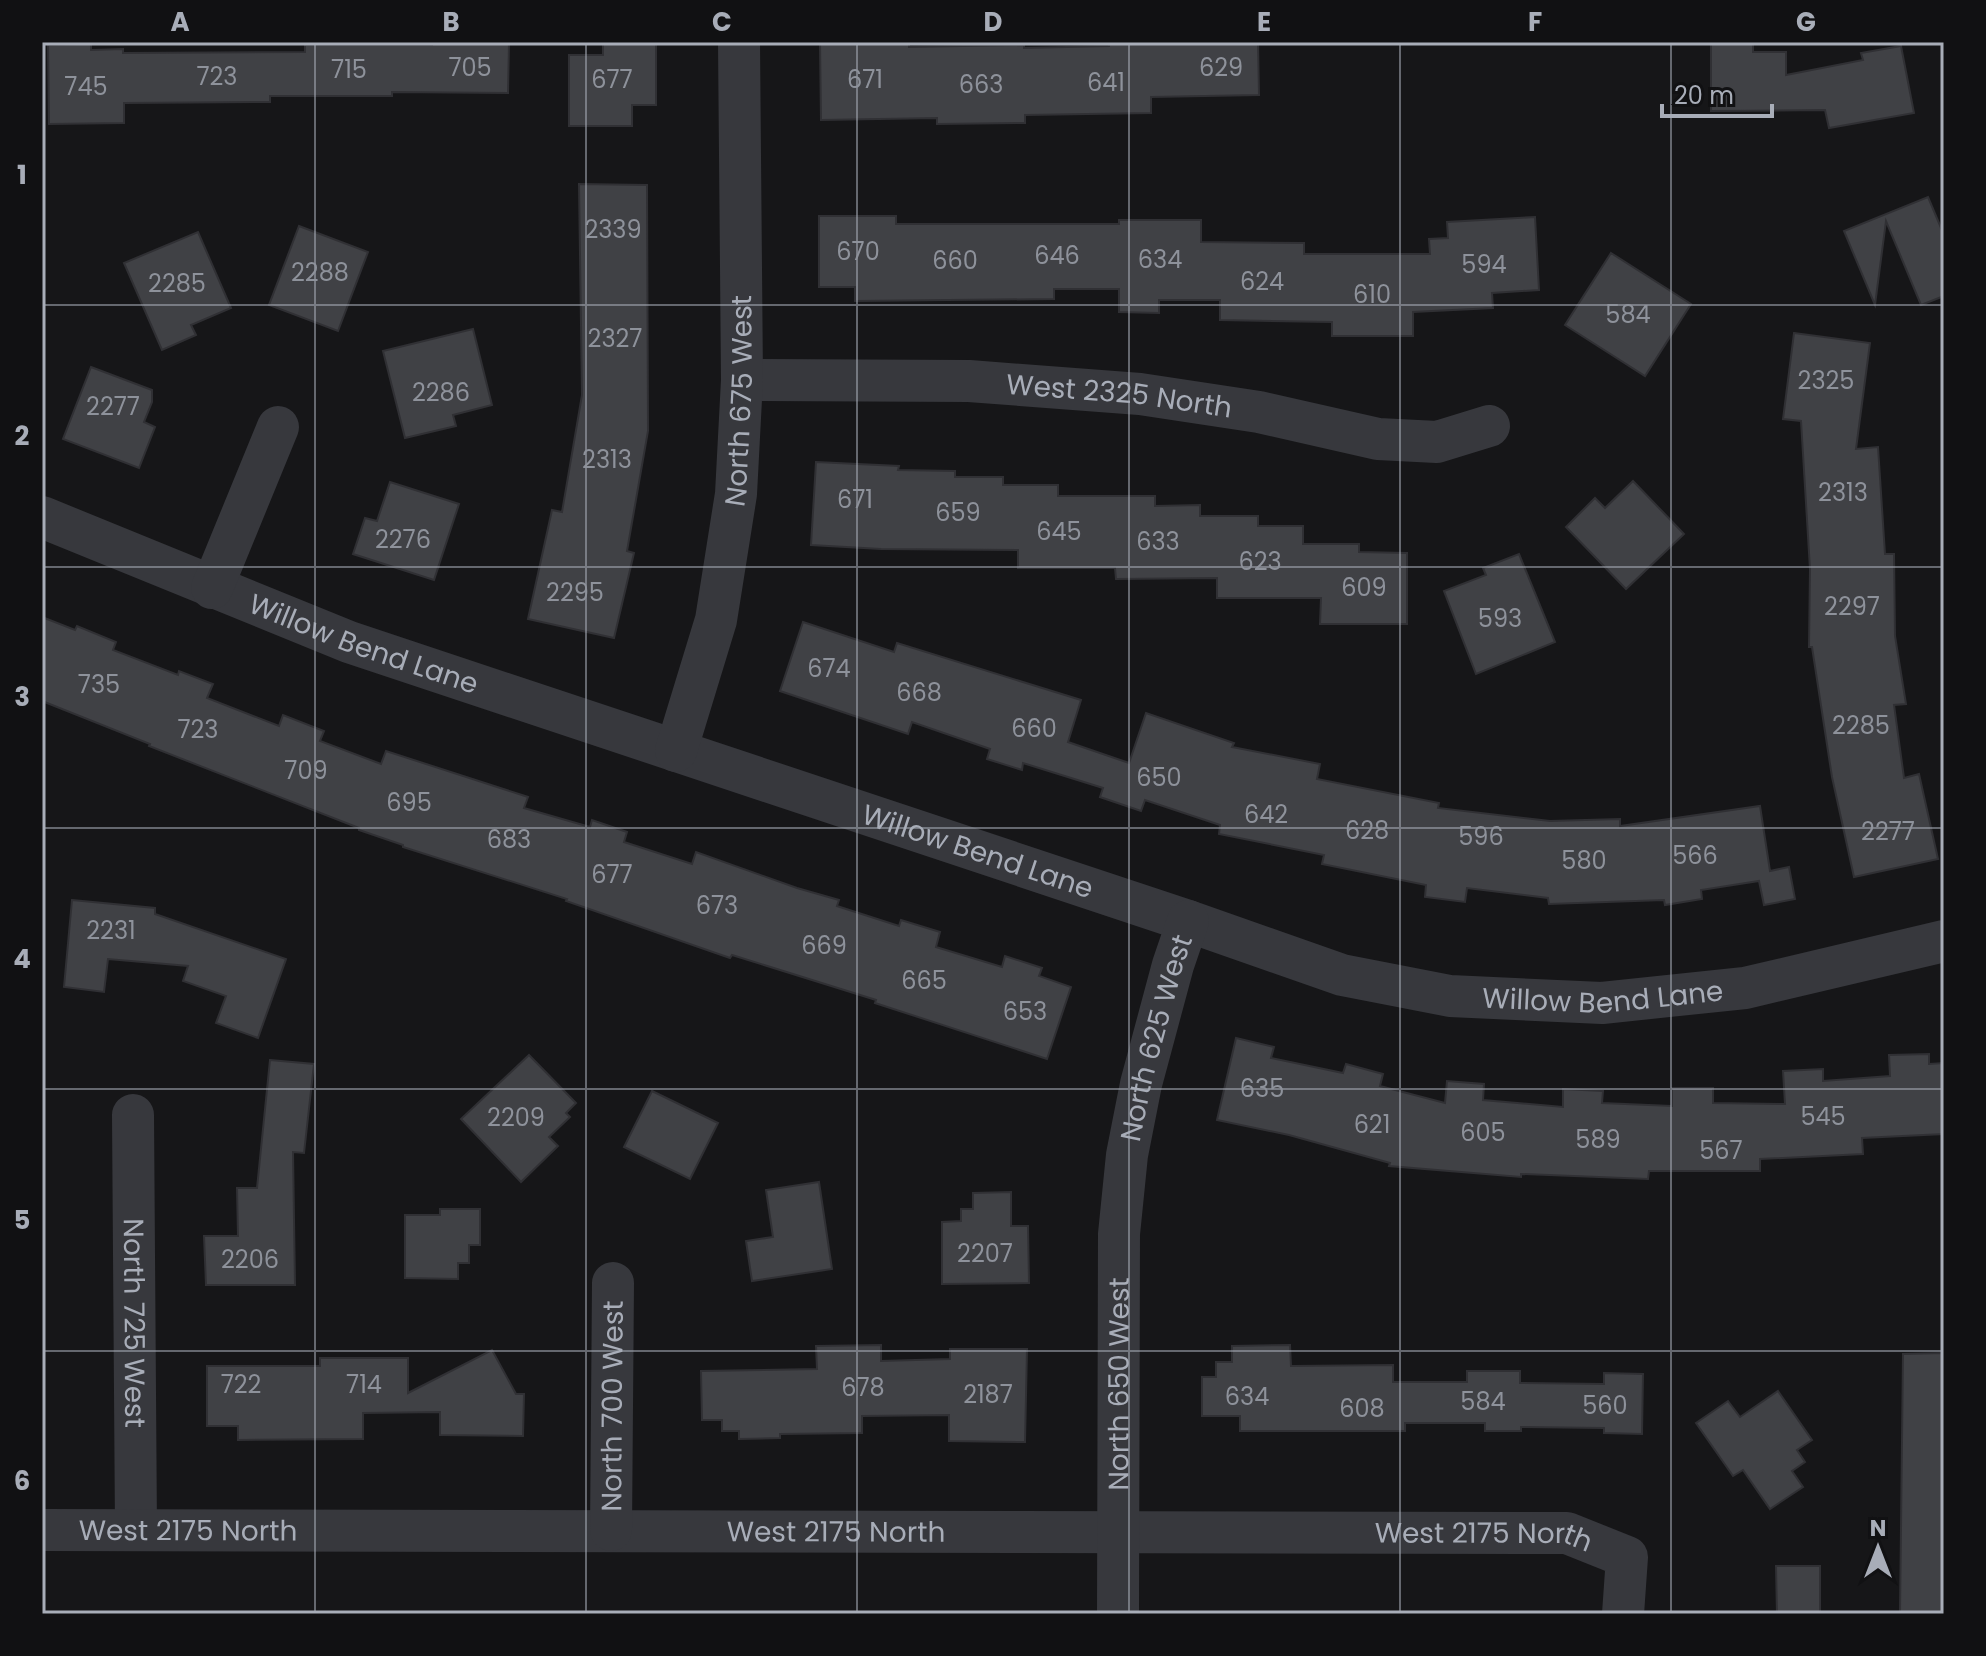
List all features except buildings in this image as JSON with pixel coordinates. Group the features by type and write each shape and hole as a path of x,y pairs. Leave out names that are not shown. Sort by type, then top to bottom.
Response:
{"street":[{"name":"North 675 West","path":"676,751 716,620 736,494 742,380 739,42"},
{"name":"West 2325 North","path":"742,380 969,381 1140,394 1259,412 1378,439 1437,442 1489,426"},
{"path":"212,588 278,427"},
{"name":"Willow Bend Lane","path":"42,517 349,642 1342,975 1450,996 1602,1003 1745,988 1944,941"},
{"name":"North 625 West","path":"1127,1155 1141,1084 1188,921"},
{"name":"North 725 West","path":"133,1115 136,1530"},
{"name":"North 650 West","path":"1118,1614 1119,1234 1127,1155"},
{"name":"North 700 West","path":"611,1530 613,1283"},
{"name":"West 2175 North","path":"42,1530 1567,1533 1627,1557 1623,1614"}]}
